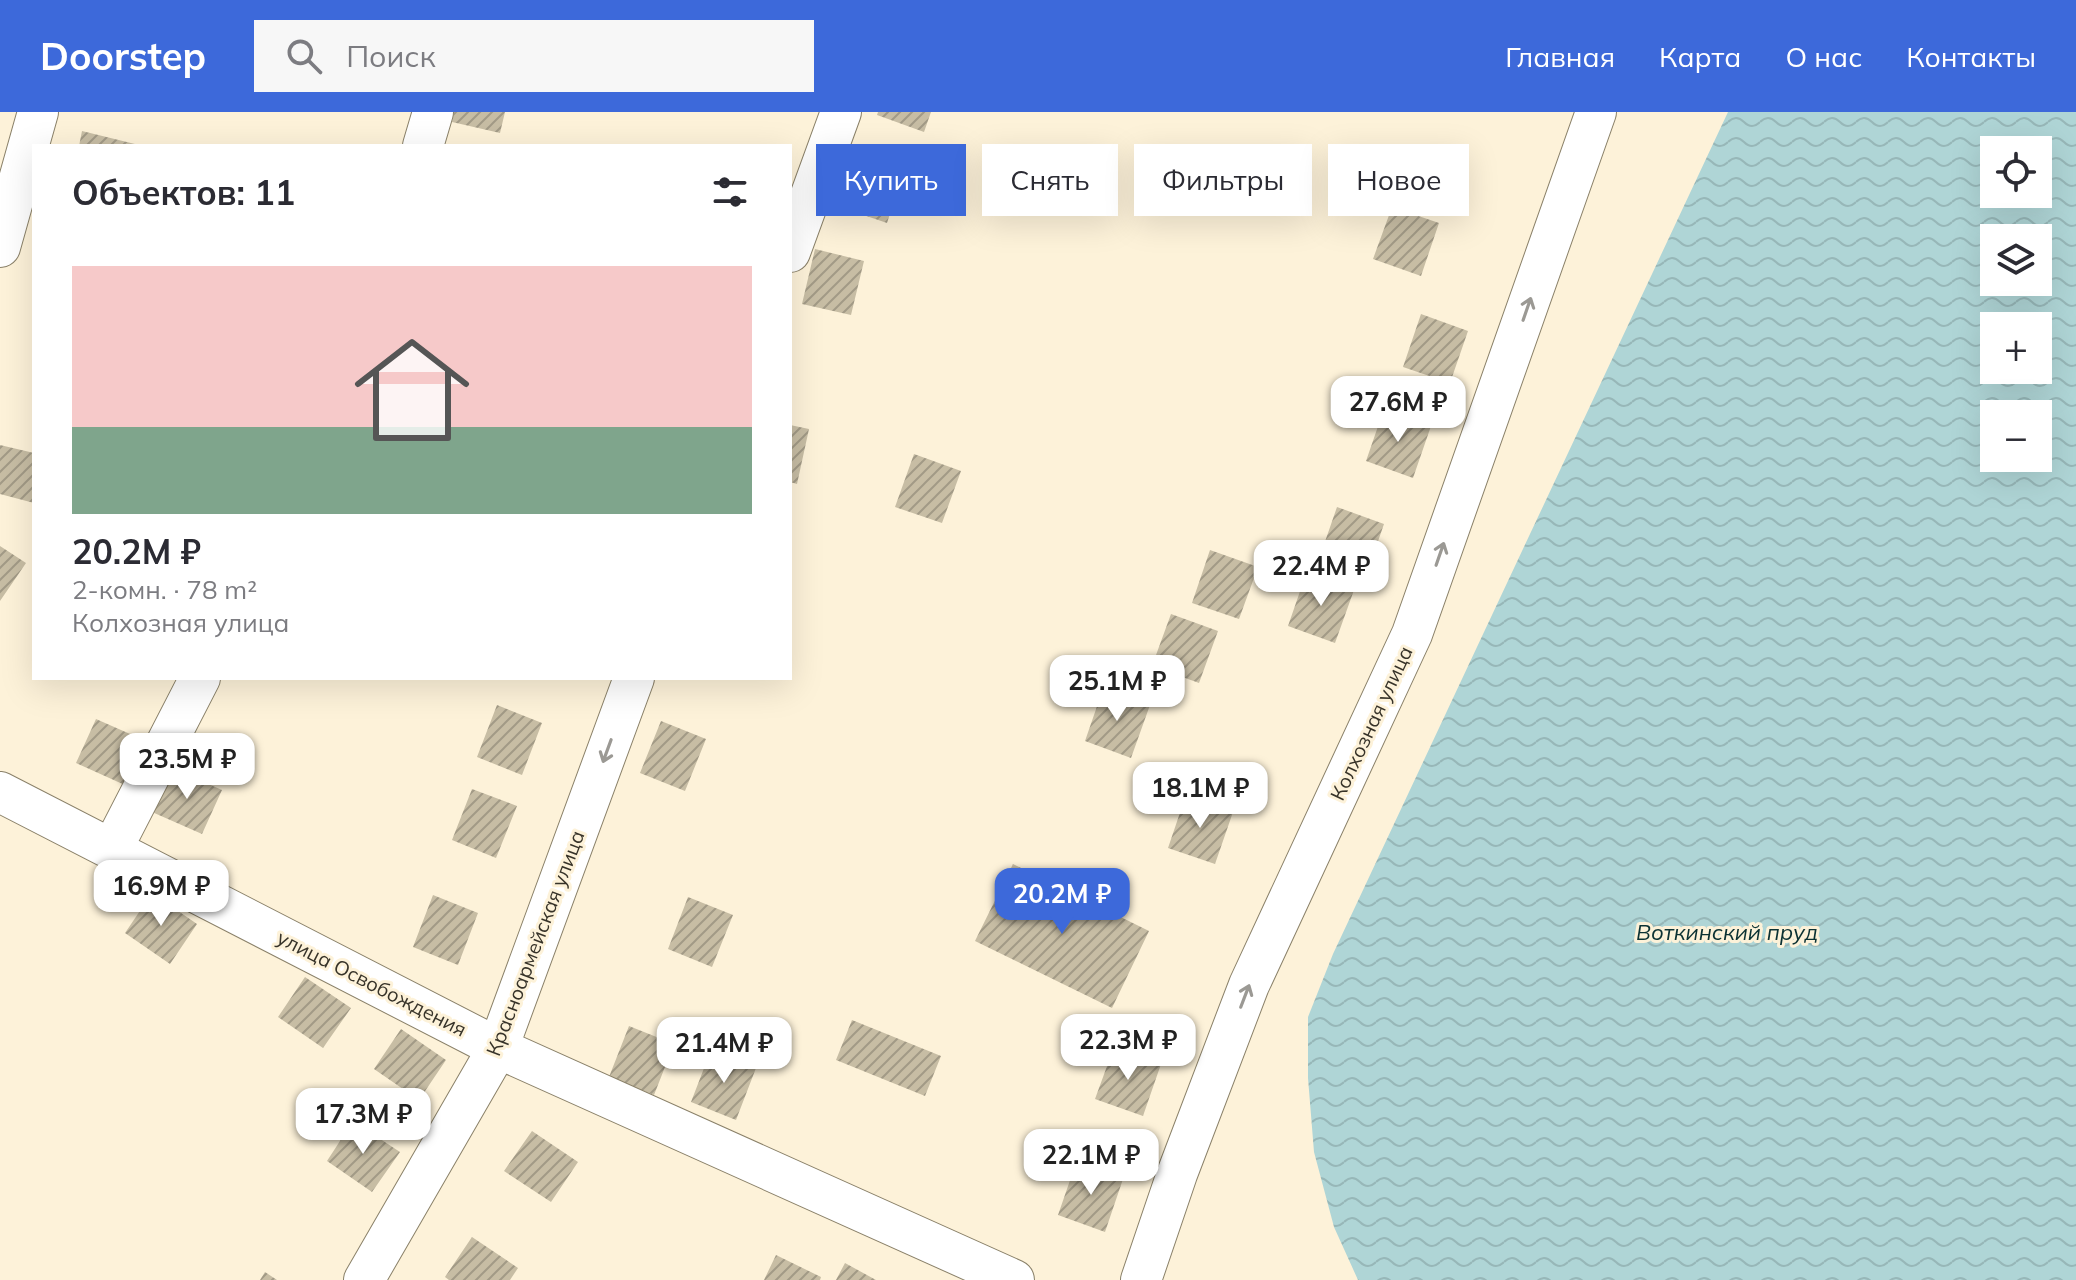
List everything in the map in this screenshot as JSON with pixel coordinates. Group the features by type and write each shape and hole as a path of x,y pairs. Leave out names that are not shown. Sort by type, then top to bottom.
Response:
{"street":[{"path":"0,247 38,112"},
{"path":"424,144 433,112"},
{"path":"792,247 841,112"},
{"name":"Колхозная улица","path":"1141,1280 1177,1174 1249,985 1412,634 1596,112"},
{"path":"112,849 199,680"},
{"name":"Красноармейская улица","path":"364,1280 498,1048 633,680"},
{"name":"улица Освобождения","path":"0,792 498,1048 1014,1280"}],"water":[{"name":"Воткинский пруд","path":"1728,112 2076,112 2076,1280 1358,1280 1334,1227 1314,1152 1308,1078 1308,1017 1333,954"}],"building":[{"path":"454,112 505,112 500,133 452,122"},
{"path":"878,112 931,112 924,132 877,115"},
{"path":"82,131 135,144 79,144"},
{"path":"866,216 889,216 887,223"},
{"path":"1389,216 1418,216 1439,223 1421,276 1373,259"},
{"path":"815,249 864,261 851,315 802,304"},
{"path":"1421,314 1468,331 1450,383 1403,367"},
{"path":"1384,409 1431,426 1413,478 1366,461"},
{"path":"792,425 809,429 797,484 792,483"},
{"path":"0,445 32,453 32,502 0,494"},
{"path":"914,454 961,471 942,523 895,507"},
{"path":"1337,507 1384,524 1366,576 1319,559"},
{"path":"0,546 26,563 0,601"},
{"path":"1210,550 1258,567 1239,619 1192,603"},
{"path":"1306,574 1354,590 1335,643 1288,626"},
{"path":"1171,614 1218,631 1199,683 1152,666"},
{"path":"1103,689 1150,705 1131,758 1085,741"},
{"path":"497,705 542,723 522,775 477,757"},
{"path":"96,719 146,741 127,786 76,763"},
{"path":"661,721 706,739 685,791 640,773"},
{"path":"172,768 222,790 202,834 152,812"},
{"path":"472,789 517,806 496,858 452,840"},
{"path":"1186,795 1233,812 1215,864 1168,848"},
{"path":"1013,864 1149,931 1112,1008 975,941"},
{"path":"152,893 197,924 170,964 125,933"},
{"path":"433,895 478,913 458,965 413,947"},
{"path":"688,897 733,915 712,967 668,949"},
{"path":"305,977 351,1008 323,1048 278,1017"},
{"path":"852,1020 941,1056 925,1096 836,1060"},
{"path":"629,1026 674,1044 654,1095 609,1077"},
{"path":"401,1029 446,1060 419,1100 374,1069"},
{"path":"1114,1047 1161,1064 1143,1116 1095,1099"},
{"path":"711,1050 756,1068 736,1120 691,1102"},
{"path":"353,1121 400,1152 372,1192 327,1161"},
{"path":"532,1131 578,1162 551,1202 504,1171"},
{"path":"1076,1163 1123,1179 1105,1232 1058,1215"},
{"path":"472,1237 518,1268 510,1280 449,1280 445,1277"},
{"path":"776,1255 821,1277 820,1280 764,1280"},
{"path":"845,1263 876,1280 836,1280"},
{"path":"265,1272 277,1280 260,1280"}]}
